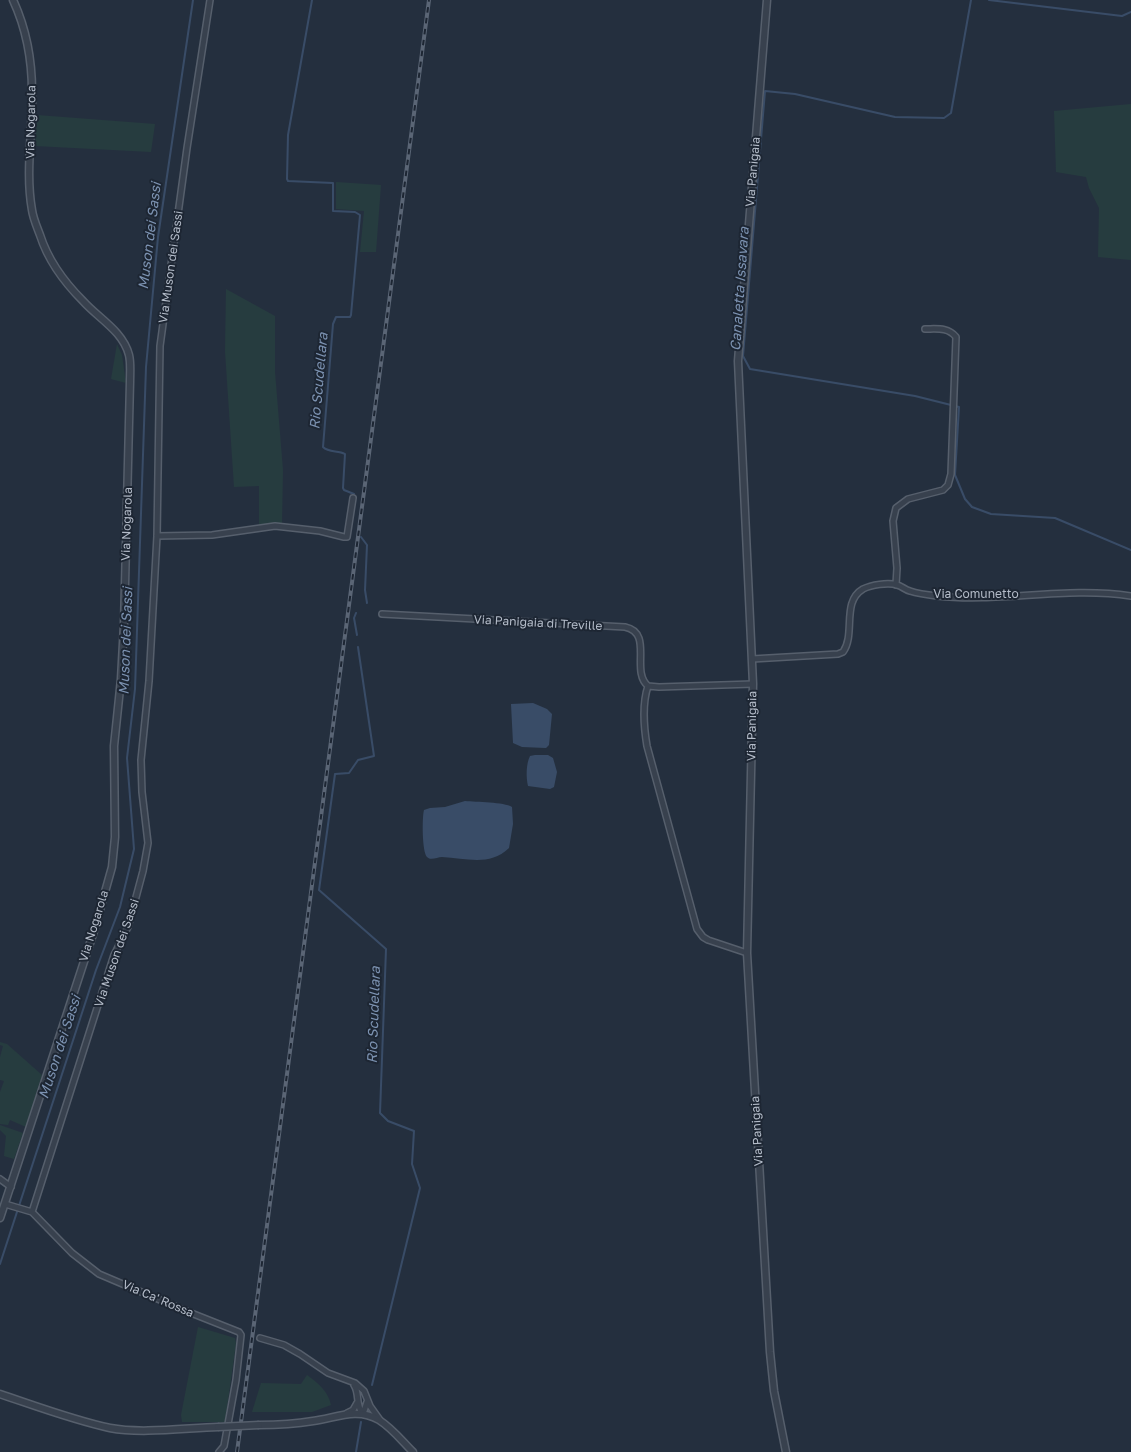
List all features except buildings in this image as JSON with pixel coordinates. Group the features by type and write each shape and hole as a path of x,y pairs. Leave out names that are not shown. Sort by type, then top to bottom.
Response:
{"street":[{"path":"7,0 14,2"},
{"name":"Via Muson dei Sassi","path":"30,1211 114,954 128,927 148,843 142,792 141,760 149,681 157,536 160,346 187,148 210,0"},
{"name":"Via Panigaia","path":"767,0 738,361 753,684 747,953 770,1352 774,1390 786,1452"},
{"name":"Via Nogarola","path":"11,1187 94,931 112,867 115,837 114,746 124,625 130,382 129,355 124,344 108,322 84,303 64,280 40,238 32,211 29,182 31,66 22,23 14,2"},
{"path":"896,585 897,568 893,521 896,508 908,499 943,490 948,485 951,474 956,336 946,329 926,329"},
{"path":"157,536 212,535 275,526 320,531 347,537 354,498"},
{"name":"Via Comunetto","path":"752,659 838,654 843,652 848,642 852,606 858,594 863,590 876,586 893,584 912,592 952,597 1089,592 1131,596"},
{"name":"Via Panigaia di Treville","path":"382,614 629,628 636,632 640,647 642,678 648,686 646,692 645,725 647,746 697,928 703,937 708,940 747,953"},
{"path":"648,686 753,684"},
{"path":"0,1180 11,1187 0,1218"},
{"name":"Via Ca' Rossa","path":"6,1204 30,1211 72,1253 99,1274 238,1332 241,1335 236,1380 224,1446 219,1452"},
{"path":"260,1338 284,1345 328,1373 355,1383 364,1392 367,1402 380,1420 412,1452"},
{"path":"348,1380 357,1389 357,1403 359,1410 363,1414"},
{"path":"0,1394 72,1418 111,1428 128,1430 315,1421 347,1413 353,1410 357,1403"},
{"path":"363,1414 367,1402"},
{"path":"347,1413 363,1414 380,1420"}],"green space":[{"path":"1131,104 1131,260 1098,257 1099,208 1086,177 1056,172 1054,111"},
{"path":"37,115 155,124 151,152 35,146"},
{"path":"336,182 381,185 376,252 360,252 364,211 336,209"},
{"path":"226,289 275,316 275,372 283,470 282,523 259,526 259,486 234,487 225,351"},
{"path":"117,344 122,355 126,383 111,379"},
{"path":"0,1042 7,1044 42,1075 26,1127 10,1120 8,1125 0,1124 0,1092 4,1081 0,1080 0,1057 3,1046 0,1045"},
{"path":"0,1125 23,1133 14,1159 4,1156 6,1136 0,1130"},
{"path":"198,1327 235,1338 236,1344 225,1422 182,1422 181,1415"},
{"path":"307,1375 322,1388 328,1396 331,1405 312,1412 252,1412 261,1383 301,1384"}],"water":[{"path":"533,703 547,709 552,714 549,745 546,748 522,747 513,743 511,704"},
{"path":"548,755 553,758 557,772 554,787 550,789 528,786 528,763 530,756"},
{"path":"465,801 497,803 512,807 513,824 509,848 493,858 477,860 442,857 432,859 427,857 423,842 424,810 445,807"}],"waterway":[{"name":"Muson dei Sassi","path":"0,1264 96,970 120,907 134,849 127,758 135,689 146,367 158,237 193,0"},
{"name":"Rio Scudellara","path":"312,0 288,135 287,179 288,181 333,183 333,211 355,212 360,215 351,315 350,317 336,317 333,324 323,447 345,454 343,488 354,494"},
{"name":"Canaletta Issavara","path":"971,0 951,113 944,118 895,117 795,94 765,91 743,356 750,369 915,396 959,407 955,475 965,499 972,507 991,514 1055,518 1131,550"},
{"name":"Canaletta Issavara","path":"989,0 1122,16 1131,12"},
{"name":"Rio Scudellara","path":"361,537 367,545 365,590 367,603"},
{"name":"Rio Scudellara","path":"356,613 354,618 357,635"},
{"name":"Rio Scudellara","path":"358,647 374,756 358,760 349,773 335,774 319,890 386,949 380,1113 388,1121 414,1131 412,1164 420,1188 372,1385"},
{"name":"Rio Scudellara","path":"356,1452 361,1422"}],"railway":[{"path":"237,1452 429,0"}]}
